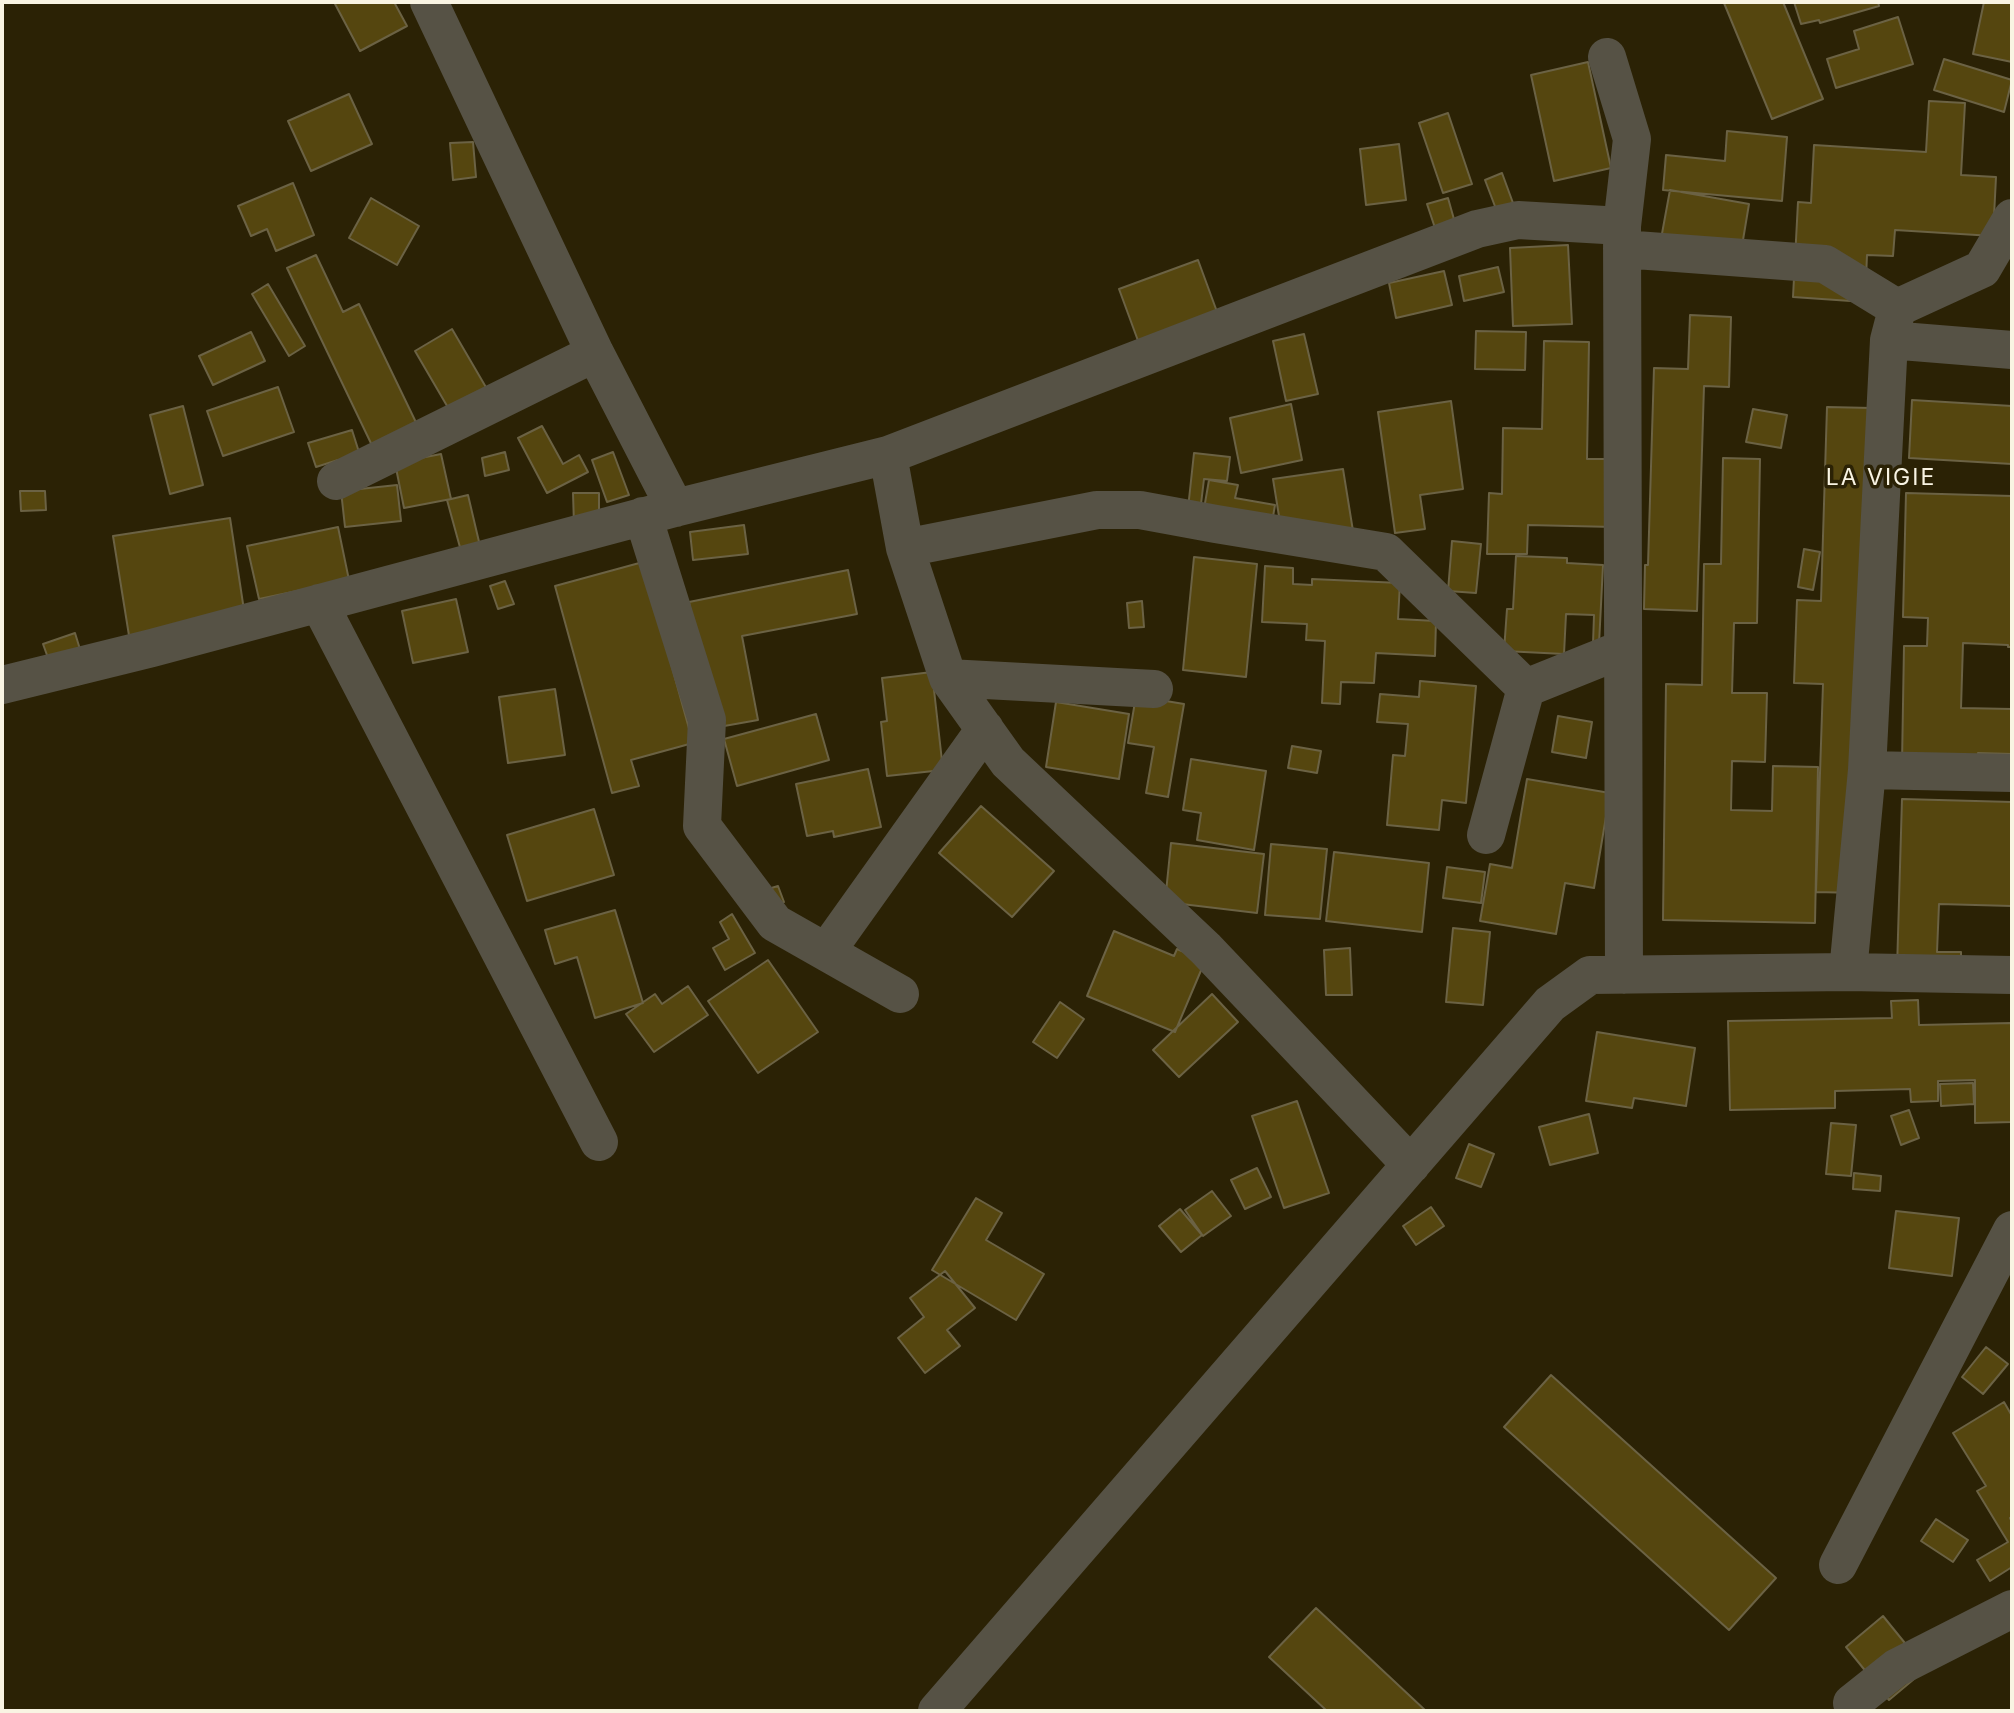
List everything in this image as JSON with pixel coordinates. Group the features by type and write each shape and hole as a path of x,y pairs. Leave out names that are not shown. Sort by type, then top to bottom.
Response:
{"street":[{"path":"429,2 595,352 659,512 707,720 702,826 775,923 900,994"},
{"path":"1608,57 1632,139 1622,237 1624,975"},
{"path":"1893,324 1982,269 2012,218"},
{"path":"2,685 659,512 888,455 1478,229 1518,220 1825,264 1893,324 2012,350"},
{"path":"1848,972 1867,770 1893,324"},
{"path":"336,481 595,352"},
{"path":"888,455 905,548 948,678 1008,762 1206,949 1411,1165"},
{"path":"905,548 1097,510 1140,510 1386,552 1526,688"},
{"path":"319,603 599,1142"},
{"path":"1526,688 1623,649"},
{"path":"948,678 1154,689"},
{"path":"1486,835 1526,688"},
{"path":"825,952 985,729"},
{"path":"1867,770 2012,773"},
{"path":"937,1711 1550,1004 1590,975 1848,972 2012,975"},
{"path":"1838,1565 2012,1230"},
{"path":"1852,1703 1896,1668 2012,1609"}],"building":[{"path":"334,2 394,2 407,26 360,51"},
{"path":"1783,2 1823,99 1772,119 1724,3"},
{"path":"1794,2 1878,2 1879,6 1820,23 1819,20 1801,24"},
{"path":"1984,2 2012,2 2012,62 1973,54"},
{"path":"1898,17 1913,64 1836,88 1827,59 1859,49 1854,31"},
{"path":"1944,59 2012,80 2004,112 1934,90"},
{"path":"1588,62 1611,168 1554,181 1531,75"},
{"path":"349,94 372,144 311,171 288,121"},
{"path":"1929,101 1965,103 1961,175 1996,177 1993,236 1895,230 1893,256 1867,255 1865,302 1793,297 1798,202 1811,203 1814,145 1926,152"},
{"path":"1448,113 1472,184 1443,193 1419,123"},
{"path":"1727,131 1787,137 1782,201 1663,190 1666,155 1725,161"},
{"path":"473,142 476,177 453,180 450,143"},
{"path":"1399,144 1406,200 1366,205 1360,149"},
{"path":"1502,173 1513,203 1496,209 1485,180"},
{"path":"293,183 314,235 276,251 267,229 251,236 238,206"},
{"path":"1670,190 1749,204 1741,252 1661,239"},
{"path":"371,198 419,226 397,265 349,238"},
{"path":"1448,198 1459,237 1440,243 1427,204"},
{"path":"1568,245 1572,324 1513,326 1510,248"},
{"path":"316,255 343,312 359,304 424,439 379,460 287,268"},
{"path":"1198,260 1227,339 1148,368 1119,289"},
{"path":"1498,267 1504,292 1464,301 1459,276"},
{"path":"1444,271 1452,305 1396,318 1389,283"},
{"path":"268,284 305,346 289,356 252,294"},
{"path":"1690,315 1731,317 1729,387 1704,386 1697,611 1644,609 1645,565 1648,565 1654,368 1688,369"},
{"path":"452,329 494,401 457,423 415,351"},
{"path":"1476,331 1526,332 1525,370 1475,369"},
{"path":"251,332 265,361 213,385 199,356"},
{"path":"1304,334 1318,394 1286,401 1273,341"},
{"path":"1544,341 1589,342 1587,459 1616,459 1614,527 1528,525 1527,554 1487,554 1489,493 1502,494 1503,428 1542,429"},
{"path":"278,387 294,432 223,456 207,411"},
{"path":"1912,400 2012,406 2012,464 1909,458"},
{"path":"1451,401 1463,489 1420,495 1425,529 1395,533 1378,412"},
{"path":"1291,404 1302,460 1241,473 1230,418"},
{"path":"183,406 203,485 170,494 150,415"},
{"path":"1827,407 1872,408 1858,893 1816,892 1823,684 1794,683 1797,600 1821,601"},
{"path":"1753,409 1787,415 1781,448 1746,442"},
{"path":"542,426 563,464 579,455 588,472 547,493 518,438"},
{"path":"352,430 364,468 338,460 316,467 308,443"},
{"path":"505,452 509,470 485,476 482,458"},
{"path":"613,452 629,495 607,502 592,460"},
{"path":"1194,453 1230,457 1227,481 1204,479 1198,529 1186,527"},
{"path":"441,454 451,499 404,508 395,463"},
{"path":"1723,458 1760,459 1757,623 1734,623 1732,693 1767,693 1765,762 1732,761 1731,810 1772,811 1773,766 1818,767 1815,923 1663,920 1666,684 1702,685 1704,564 1721,564"},
{"path":"1343,469 1353,531 1283,541 1273,479"},
{"path":"1209,480 1238,485 1235,498 1275,505 1268,545 1200,532"},
{"path":"397,485 401,521 345,527 341,491"},
{"path":"20,491 45,491 46,510 21,511"},
{"path":"573,493 599,493 599,525 574,525"},
{"path":"1906,493 2012,496 2012,647 1963,643 1961,708 2012,709 2012,754 1978,753 1977,765 1902,763 1904,646 1927,646 1928,618 1903,617"},
{"path":"468,495 480,546 461,551 447,500"},
{"path":"230,518 247,630 131,648 113,536"},
{"path":"744,525 748,554 693,560 690,532"},
{"path":"338,527 349,580 259,599 247,546"},
{"path":"1452,541 1481,544 1476,593 1448,591"},
{"path":"1804,549 1820,552 1813,590 1798,587"},
{"path":"1516,556 1567,558 1567,563 1603,565 1599,644 1593,644 1594,615 1566,614 1564,654 1504,651 1507,609 1513,609"},
{"path":"1194,557 1257,564 1246,677 1183,670"},
{"path":"643,562 693,743 631,760 639,786 612,793 555,586"},
{"path":"1265,566 1293,568 1293,584 1312,585 1312,579 1400,583 1398,619 1436,621 1435,656 1376,653 1374,683 1341,682 1340,704 1322,703 1325,641 1306,640 1307,624 1262,622"},
{"path":"848,570 857,614 742,636 758,720 713,728 689,602"},
{"path":"505,581 514,604 498,609 490,586"},
{"path":"456,599 468,652 413,663 402,611"},
{"path":"1142,601 1144,627 1129,628 1127,603"},
{"path":"75,633 83,659 52,669 43,644"},
{"path":"932,672 943,770 887,776 881,722 887,721 882,678"},
{"path":"1420,681 1476,686 1466,803 1442,800 1439,830 1387,825 1393,755 1405,756 1408,724 1377,722 1380,694 1419,697"},
{"path":"555,689 565,755 508,763 499,697"},
{"path":"1136,696 1184,704 1168,797 1146,793 1154,747 1128,743"},
{"path":"1056,702 1129,714 1119,779 1046,767"},
{"path":"816,714 829,760 737,786 724,739"},
{"path":"1558,716 1592,722 1586,758 1552,752"},
{"path":"1292,746 1321,751 1317,773 1288,768"},
{"path":"1191,759 1266,771 1254,850 1197,840 1201,813 1183,810"},
{"path":"868,769 881,827 834,837 833,831 807,836 796,784"},
{"path":"1527,779 1610,793 1594,888 1565,883 1556,934 1480,921 1490,864 1512,868"},
{"path":"1902,799 2012,802 2012,906 1939,904 1937,952 1961,952 1961,971 1897,969"},
{"path":"981,806 1054,871 1012,917 939,853"},
{"path":"594,809 614,875 527,901 507,835"},
{"path":"1171,843 1264,854 1257,913 1165,902"},
{"path":"1271,844 1327,849 1320,919 1265,915"},
{"path":"1334,852 1429,863 1422,932 1326,921"},
{"path":"1447,867 1485,872 1481,903 1443,898"},
{"path":"778,886 784,902 764,909 758,892"},
{"path":"615,910 643,1003 595,1018 577,957 555,964 545,930"},
{"path":"732,914 755,953 725,970 713,948 729,939 720,922"},
{"path":"1453,928 1490,932 1483,1005 1446,1002"},
{"path":"1114,931 1174,956 1177,949 1205,961 1175,1032 1087,996"},
{"path":"1350,948 1352,995 1326,995 1324,950"},
{"path":"768,960 818,1032 758,1073 708,1001"},
{"path":"688,986 708,1015 654,1052 626,1014 655,994 662,1004"},
{"path":"1212,994 1238,1022 1179,1077 1153,1050"},
{"path":"1918,1000 1919,1025 2012,1023 2012,1122 1975,1123 1975,1080 1938,1081 1938,1101 1911,1102 1910,1089 1835,1091 1835,1108 1730,1110 1728,1021 1892,1018 1891,1001"},
{"path":"1060,1002 1084,1019 1057,1058 1033,1042"},
{"path":"1597,1032 1695,1048 1686,1106 1634,1098 1632,1108 1586,1101"},
{"path":"1973,1083 1974,1104 1941,1106 1940,1084"},
{"path":"1297,1101 1329,1193 1284,1208 1252,1116"},
{"path":"1909,1110 1919,1138 1901,1145 1891,1116"},
{"path":"1589,1114 1598,1153 1550,1165 1539,1127"},
{"path":"1831,1123 1856,1125 1851,1176 1826,1174"},
{"path":"1469,1144 1494,1154 1481,1187 1456,1178"},
{"path":"1257,1168 1271,1197 1245,1209 1231,1180"},
{"path":"1854,1173 1881,1176 1880,1191 1853,1189"},
{"path":"1212,1191 1231,1216 1203,1236 1185,1210"},
{"path":"976,1198 1002,1213 986,1240 1044,1274 1016,1320 932,1270"},
{"path":"1431,1207 1444,1226 1416,1245 1403,1226"},
{"path":"1180,1209 1202,1235 1181,1252 1159,1226"},
{"path":"1896,1211 1959,1218 1952,1276 1889,1268"},
{"path":"945,1271 975,1308 947,1330 960,1346 925,1373 898,1338 924,1317 910,1298"},
{"path":"1986,1347 2008,1364 1983,1394 1962,1377"},
{"path":"1551,1375 1776,1578 1729,1630 1504,1427"},
{"path":"2004,1402 2012,1416 2012,1567 1990,1581 1977,1560 2008,1542 1977,1491 1986,1486 1953,1433"},
{"path":"1936,1519 1968,1540 1953,1562 1921,1541"},
{"path":"1316,1608 1426,1711 1327,1711 1269,1657"},
{"path":"1883,1616 1926,1669 1889,1700 1846,1647"}],"district":[{"name":"LA VIGIE","path":"1881,478"}]}
